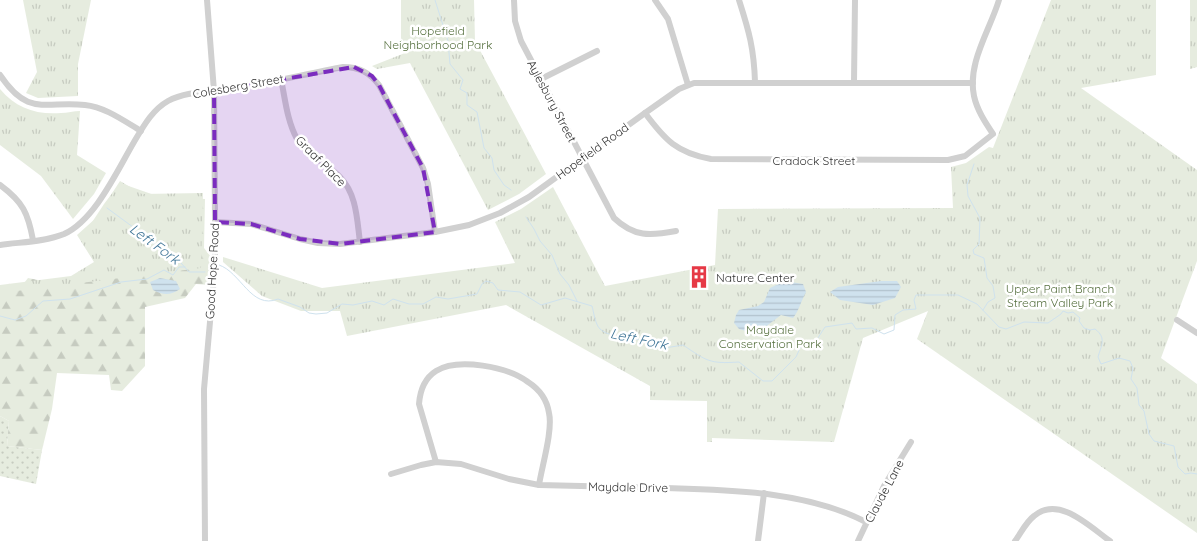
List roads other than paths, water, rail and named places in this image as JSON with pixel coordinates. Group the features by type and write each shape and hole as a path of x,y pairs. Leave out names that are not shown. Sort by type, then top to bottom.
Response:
{"street":[{"name":"Good Hope Road","path":"205,541 204,389 214,266 215,222 214,91 207,0"},
{"name":"Aylesbury Street","path":"514,0 517,31 608,208 620,223 633,231 645,234 676,231"},
{"path":"655,0 668,19 688,85"},
{"path":"739,0 752,41 755,82"},
{"path":"854,82 855,0"},
{"path":"973,83 977,59 999,0"},
{"path":"541,79 597,51"},
{"name":"Colesberg Street","path":"0,245 64,234 87,217 99,201 154,112 168,101 183,95 343,67 354,67 372,76 379,85 423,168 428,184 435,232"},
{"path":"0,75 9,89 29,102 40,106 85,105 97,107 141,131"},
{"name":"Graaf Place","path":"281,79 290,120 298,140 311,154 338,175 348,188 354,203 360,242"},
{"name":"Hopefield Road","path":"215,222 251,224 300,239 318,243 340,244 435,232 469,225 500,213 529,197 679,89 694,83 973,83"},
{"name":"Cradock Street","path":"645,113 663,137 674,146 687,153 711,159 948,160 965,156 993,134 977,105 973,83"},
{"path":"0,185 21,203 29,218 34,240"},
{"path":"1177,320 1197,333"},
{"path":"436,462 419,404 425,383 436,371 446,366 468,364 490,367 508,372 528,381 541,394 546,403 550,414 550,425 539,485"},
{"name":"Claude Lane","path":"858,541 884,486 911,442"},
{"name":"Maydale Drive","path":"391,474 436,462 461,464 509,479 539,485 724,490 764,493 816,504 855,516 866,522"},
{"path":"758,541 764,493"},
{"path":"1015,541 1035,514 1056,509 1072,514 1110,541"}],"water":[{"path":"160,278 176,281 180,289 167,294 153,290 150,282"},
{"path":"785,281 803,284 806,292 793,318 781,315 764,328 758,326 746,331 739,329 734,323 739,310 758,306 764,302 770,288"},
{"path":"881,281 897,281 901,287 895,298 873,305 840,300 830,292 838,287"}],"waterway":[{"path":"435,0 448,41 450,64 463,80 460,89 467,93 467,105 477,112 484,148 492,158 494,170 504,185 511,190"},
{"path":"974,164 967,185 968,196 980,218 979,244 973,250 974,254 984,258 987,278 993,286 995,298 988,302 983,310"},
{"name":"Left Fork","path":"107,208 137,230 147,240 174,255 189,272 205,272"},
{"path":"526,217 540,241 552,255 560,274 569,285 577,301"},
{"name":"Left Fork","path":"219,265 227,269 253,295 260,299 269,301 278,299 300,307 309,313 316,314 327,313 342,304 353,305 372,301 384,305 393,299 409,304 423,304 436,297 448,299 477,294 482,284 486,281 493,283 498,290 520,292 541,305 565,298 592,306 597,324 606,333 658,344 665,348 683,345 703,358 714,362 739,362 763,381 772,381 796,357 801,346 814,344 825,327 852,323 856,329 872,328 884,334 894,330 895,315 903,310 916,309 914,300 916,295 958,295 977,304 999,327 1006,329 1024,322 1048,323 1063,311 1073,312 1080,318 1079,321 1084,328 1095,329 1099,332 1102,339 1098,357 1101,364 1119,358 1130,361 1133,368 1131,379 1137,388 1139,405 1144,411 1149,434 1154,441 1174,446 1178,467 1185,474 1197,474"},
{"path":"0,316 15,320 26,316 43,301 70,299 121,282 147,279 164,270 173,275 179,267 185,267"}],"place":[{"name":"Nature Center","path":"699,277"}],"park label":[{"name":"Hopefield Neighborhood Park","path":"438,37"},
{"name":"Upper Paint Branch Stream Valley Park","path":"1060,295"},
{"name":"Maydale Conservation Park","path":"770,336"}]}
